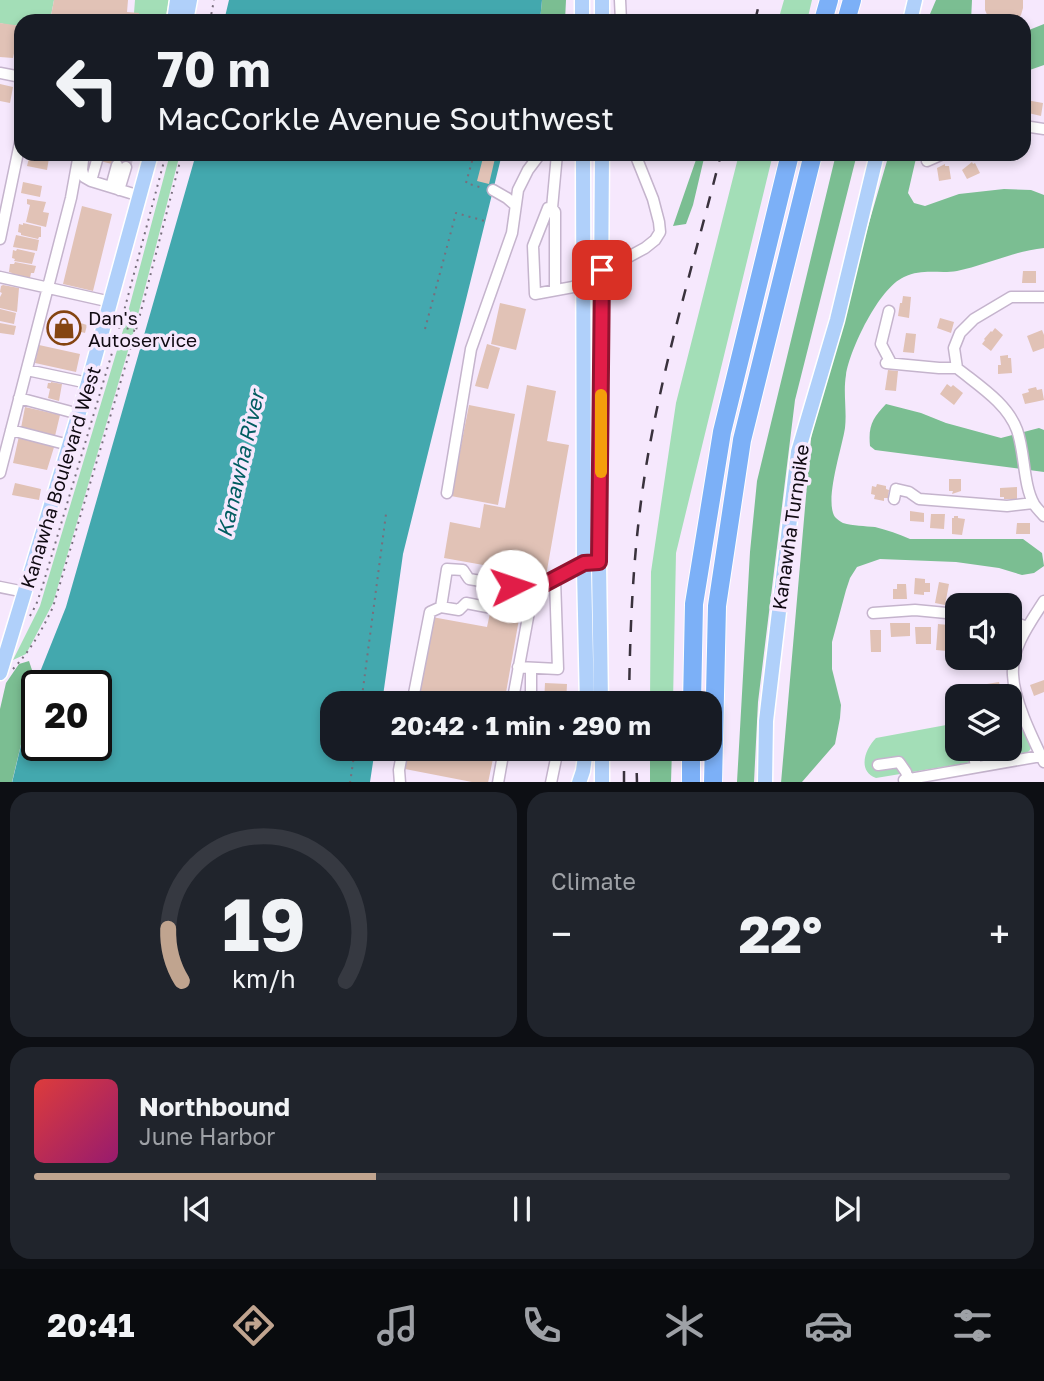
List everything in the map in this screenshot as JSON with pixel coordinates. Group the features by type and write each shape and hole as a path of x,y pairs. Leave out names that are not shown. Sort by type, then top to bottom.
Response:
{"highway":[{"path":"692,691 694,604 722,432 788,161"},
{"path":"713,782 717,606 742,440 811,161"},
{"path":"691,761 691,782"}],"main road":[{"name":"Kanawha Boulevard West","path":"3,674 5,643 25,592 79,414 149,161"},
{"path":"583,161 587,691"},
{"path":"601,691 599,562 602,161"},
{"name":"Kanawha Turnpike","path":"765,782 766,721 798,452 837,320 875,161"},
{"path":"579,782 585,761"},
{"path":"589,761 591,782"},
{"path":"602,761 602,782"}],"street":[{"path":"0,239 16,161"},
{"path":"0,472 71,198 78,161"},
{"path":"84,161 84,177 141,196"},
{"path":"92,181 97,161"},
{"path":"446,494 471,349 512,233 519,190 535,161"},
{"path":"555,290 555,212 552,208 556,161"},
{"path":"552,208 545,212 533,246 535,294 573,287 655,240 660,232 659,222 638,161"},
{"path":"115,188 121,166"},
{"path":"493,190 515,205"},
{"path":"0,277 111,302"},
{"path":"957,369 954,348 960,333 974,319 1011,297 1044,298"},
{"path":"889,312 881,344 888,363 957,369 998,401 1016,427 1033,503 1044,516"},
{"path":"27,370 88,383"},
{"path":"19,398 79,414"},
{"path":"12,430 69,445"},
{"path":"894,499 896,489 909,492 919,499 1007,506 1033,503"},
{"path":"441,607 447,569 463,570 470,579 533,590 584,563 599,562"},
{"path":"415,691 430,612 441,607 459,610 466,603 470,579"},
{"path":"519,667 558,669 555,579"},
{"path":"0,587 25,592"},
{"path":"514,691 533,590"},
{"path":"878,765 899,762 906,772 906,779 1043,759 1017,698 1012,674 1016,651 1027,627 1044,601"},
{"path":"466,603 528,615"},
{"path":"873,612 915,610 945,613"},
{"path":"1022,625 1027,627"},
{"path":"531,668 531,691"},
{"path":"400,782 401,761"},
{"path":"498,782 502,761"},
{"path":"551,782 555,761"},
{"path":"975,761 976,767"}],"path":[{"path":"28,621 42,588 120,326 164,161"},
{"path":"3,674 26,654 39,636 53,607 136,331 180,161"},
{"path":"472,161 466,183 493,190"},
{"path":"425,329 456,213 485,221"},
{"path":"120,326 136,331"},
{"path":"363,691 386,514"},
{"path":"350,782 353,761"}],"green space":[{"path":"0,0 54,0 51,14 14,14 14,27 0,23"},
{"path":"135,0 169,0 166,14 134,13"},
{"path":"542,0 566,0 565,14 541,14"},
{"path":"784,0 812,0 809,14 780,14"},
{"path":"936,0 972,0 971,14 930,14"},
{"path":"1044,24 1044,65 1031,70 1031,29"},
{"path":"168,161 178,161 133,334 53,603 26,654 13,660 40,606 124,327"},
{"path":"696,161 703,161 686,224 673,226"},
{"path":"737,161 771,161 676,553 673,691 650,691 651,572 676,403"},
{"path":"834,161 855,161 795,400 758,702 754,782 737,782 750,552 757,481"},
{"path":"887,161 915,161 908,193 914,203 925,206 959,194 1004,189 1031,190 1044,195 1044,248 957,271 911,274 894,283 876,306 853,350 846,375 845,428 835,474 832,509 835,517 843,523 875,527 910,539 1023,539 1042,553 1044,566 1034,573 1022,575 999,568 956,562 880,559 857,567 846,590 832,642 832,669 841,705 835,744 802,782 781,782 813,416"},
{"path":"886,404 1001,438 1039,428 1044,430 1044,472 875,450 870,446 871,427"},
{"path":"29,661 32,670 21,670 21,744 12,782 0,782 0,709 6,683 19,664"},
{"path":"945,725 945,761 979,761 876,778 866,770 865,760 876,738"},
{"path":"1022,728 1032,745 1027,753 1022,754"},
{"path":"650,761 672,761 671,782 650,782"}],"water":[{"path":"229,0 542,0 541,14 226,14"},
{"name":"Kanawha River","path":"194,161 500,161 403,554 384,691 320,691 320,761 373,761 370,782 12,782 21,745 21,761 112,761 112,670 41,670 66,607"}],"building":[{"path":"54,0 128,0 127,12 139,13 139,14 51,14"},
{"path":"985,0 1023,0 1021,14 987,14"},
{"path":"0,23 14,25 13,58 0,57"},
{"path":"0,84 13,87 10,103 0,101"},
{"path":"1031,101 1043,103 1041,116 1031,114"},
{"path":"28,161 48,161 47,170 27,166"},
{"path":"100,161 131,161 129,168"},
{"path":"482,161 494,161 489,184 477,181"},
{"path":"972,162 980,173 967,179 962,170"},
{"path":"945,164 949,166 951,179 939,181 937,168"},
{"path":"23,182 42,186 40,197 21,193"},
{"path":"27,199 46,202 43,212 49,213 46,227 26,222 30,205 27,204"},
{"path":"82,206 112,214 93,291 63,284"},
{"path":"19,224 41,227 41,237 38,239 21,235 18,232"},
{"path":"16,235 39,240 37,251 13,247"},
{"path":"13,250 35,253 32,264 14,261"},
{"path":"15,262 36,266 34,273 31,273 30,278 12,275 9,272 10,264"},
{"path":"1023,271 1036,271 1036,283 1022,283"},
{"path":"3,285 19,288 17,312 0,308"},
{"path":"903,296 911,297 909,318 898,316"},
{"path":"500,303 526,309 516,350 491,344"},
{"path":"0,309 16,313 14,324 0,321"},
{"path":"61,317 87,325 85,333 70,329 66,345 53,341"},
{"path":"940,318 954,322 951,333 937,328"},
{"path":"0,323 16,326 14,335 0,333"},
{"path":"995,328 1003,335 991,351 982,344"},
{"path":"1042,330 1044,348 1033,352 1027,336"},
{"path":"906,333 916,334 914,353 903,352"},
{"path":"487,344 500,348 488,389 475,386"},
{"path":"39,345 80,354 76,372 35,363"},
{"path":"1008,355 1008,358 1011,358 1012,373 998,374 1000,356"},
{"path":"888,370 898,371 896,391 885,390"},
{"path":"51,382 62,384 59,401 48,398 50,389 47,388"},
{"path":"947,384 963,393 954,405 940,394"},
{"path":"527,385 556,391 547,441 569,445 546,576 444,558 450,522 480,528 484,504 505,508"},
{"path":"1036,387 1037,390 1042,389 1044,400 1025,404 1022,394"},
{"path":"469,405 515,414 498,505 451,496"},
{"path":"25,407 60,415 55,436 21,428"},
{"path":"19,436 55,444 47,470 13,463"},
{"path":"949,479 961,479 961,491 952,494 953,491 949,491"},
{"path":"15,483 41,489 39,500 12,495"},
{"path":"877,484 886,486 889,490 888,498 884,498 884,501 874,499 875,495 871,494 872,486 876,487"},
{"path":"1017,487 1017,499 1000,497 1000,488"},
{"path":"910,511 924,513 924,522 910,521"},
{"path":"931,514 945,514 944,529 930,528"},
{"path":"954,516 965,519 962,535 952,534"},
{"path":"1017,523 1030,523 1030,534 1016,534"},
{"path":"915,578 925,579 925,583 930,583 930,592 924,592 924,595 914,594"},
{"path":"939,582 949,584 945,593 945,605 935,603"},
{"path":"897,584 906,584 907,599 893,599 893,589 897,589"},
{"path":"490,613 519,619 506,691 419,691 432,617 487,627"},
{"path":"890,623 910,623 910,636 891,637"},
{"path":"938,624 945,625 945,651 936,650"},
{"path":"915,627 931,627 931,644 916,644"},
{"path":"870,630 881,630 881,652 871,652"},
{"path":"1044,680 1044,692 1034,696 1030,685"},
{"path":"545,683 567,684 567,691 545,691"},
{"path":"406,761 493,761 488,782 472,782 405,769"}],"tunnel":[{"path":"126,167 127,161"}],"railway":[{"path":"757,14 760,0"},
{"path":"629,691 634,573 650,444 665,371 719,161"},
{"path":"624,761 624,782"},
{"path":"636,761 637,782"}],"slow traffic":[{"path":"601,395 601,472"}],"place":[{"name":"Dan's Autoservice","path":"64,328"}],"route":[{"path":"512,586 533,590 584,563 599,562 602,270"}]}
